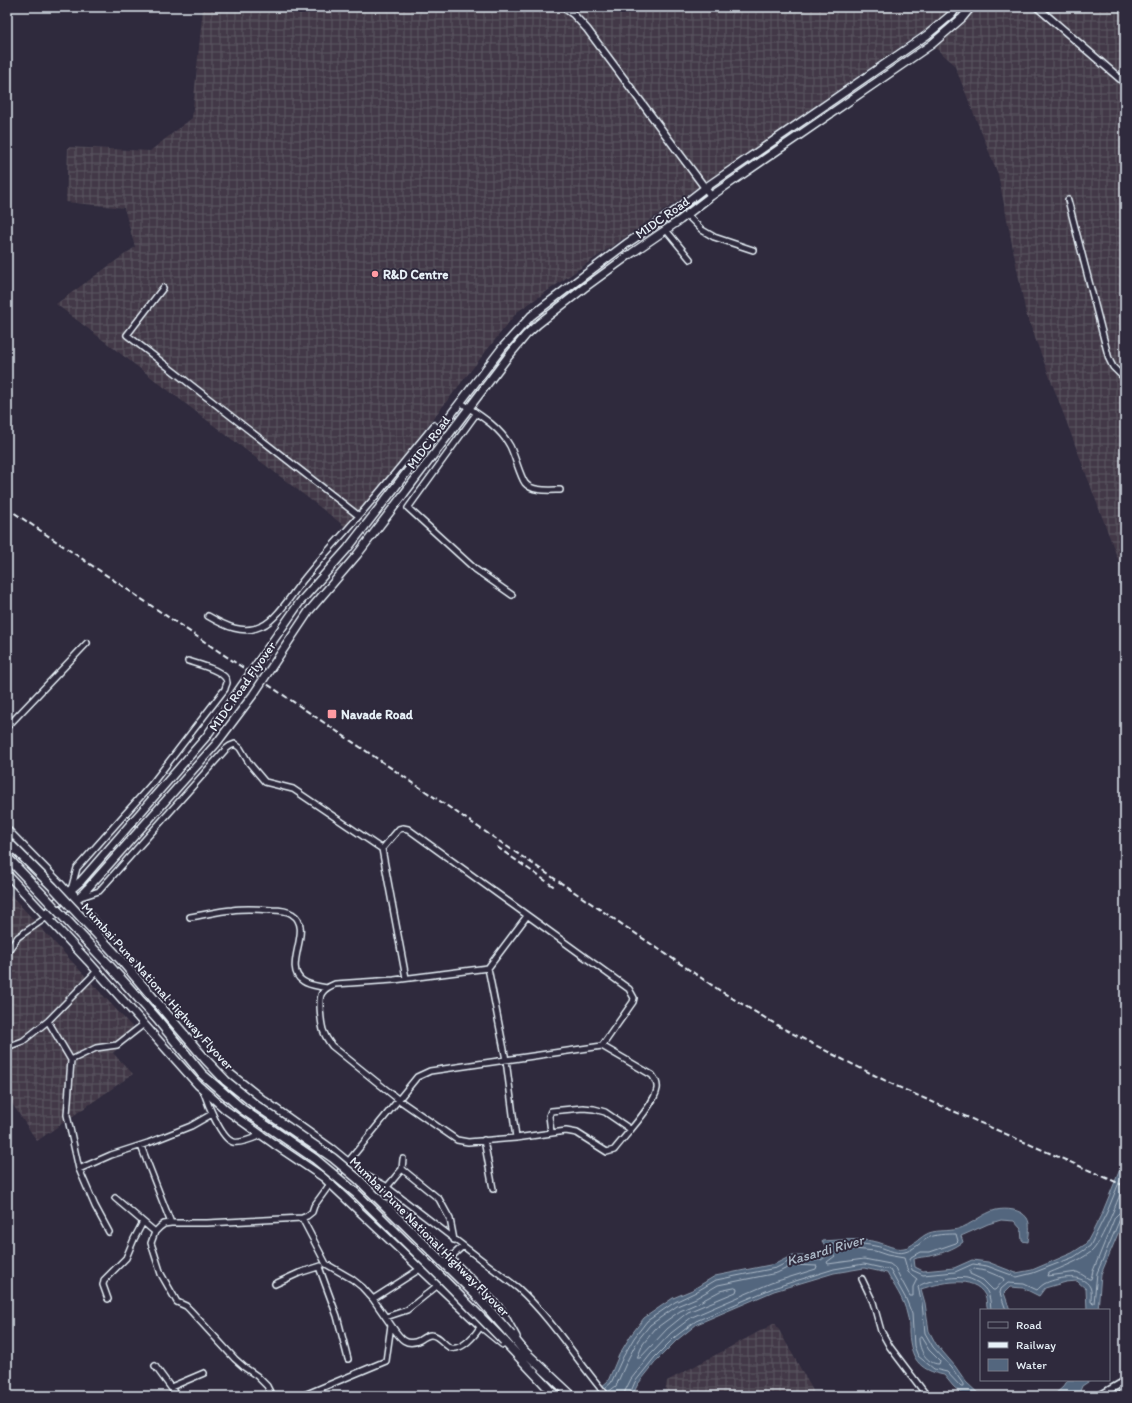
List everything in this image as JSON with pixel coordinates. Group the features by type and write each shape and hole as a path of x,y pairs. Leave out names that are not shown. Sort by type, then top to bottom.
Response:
{"highway":[{"name":"Mumbai Pune National Highway Flyover","path":"7,841 53,886 115,953 206,1060 226,1081 257,1106 333,1158 358,1178 477,1296 511,1335 522,1355"},
{"name":"Mumbai Pune National Highway Flyover","path":"7,857 107,963 207,1079 242,1109 315,1160 357,1194 445,1280 504,1341 522,1355"},
{"path":"522,1355 572,1396"},
{"path":"522,1355 556,1396"}],"main road":[{"name":"MIDC Road","path":"395,487 502,348 531,316 626,244 927,35 952,14 957,7"},
{"name":"MIDC Road","path":"405,493 511,354 538,324 596,279 687,215 711,196 932,44 962,18 972,7"},
{"path":"395,487 405,493"},
{"name":"MIDC Road Flyover","path":"47,917 50,908 81,881 206,737 300,602 348,548 395,487"},
{"name":"MIDC Road Flyover","path":"47,917 56,915 77,899 88,888 216,744 253,695 309,611 405,493"},
{"path":"7,830 77,899 160,994 186,1028 223,1068 262,1099 349,1162 450,1258 501,1310 522,1355"},
{"path":"7,874 97,971 203,1090 226,1110 323,1177 482,1326 522,1355"}],"street":[{"path":"563,7 573,14 587,29 711,196"},
{"path":"1037,7 1125,83"},
{"path":"1068,200 1109,359 1113,367 1125,379"},
{"path":"687,215 702,230 714,237 753,250"},
{"path":"666,230 690,260"},
{"path":"163,288 127,336 359,516"},
{"path":"460,402 499,430 510,446 525,484 532,488 560,490"},
{"path":"476,414 408,508 475,569 512,595"},
{"path":"208,616 228,627 242,630 255,629 264,626 274,617 304,578 359,516 434,425 439,430"},
{"path":"7,727 87,643"},
{"path":"69,891 76,868 151,785 225,689 227,683 223,675 217,671 188,661"},
{"path":"77,899 98,891 226,749 235,744 240,748 249,763 265,782 293,790 382,849 406,978"},
{"path":"382,849 399,829 408,829 629,989 634,998 633,1002 602,1046"},
{"path":"190,918 232,910 251,909 284,911 292,914 297,918 301,937 296,957 295,970 297,976 308,984 327,988"},
{"path":"272,1396 267,1386 257,1376 234,1359 186,1306 177,1302 162,1274 151,1243 155,1232 164,1224 302,1218 307,1216 312,1212 314,1206 330,1184 399,1100 413,1080 430,1071 602,1046 652,1075 657,1083 656,1093 650,1104 614,1150 607,1152 577,1133 570,1131 551,1132 516,1138 461,1142 399,1100 332,1046 326,1039 323,1030 320,999 322,993 327,988 335,984 394,980 488,968 527,916"},
{"path":"7,952 18,937 47,917"},
{"path":"488,968 506,1060 516,1138"},
{"path":"7,1047 23,1042 48,1021 97,971"},
{"path":"48,1021 71,1060 67,1115 79,1169 95,1206 109,1232"},
{"path":"71,1060 96,1048 118,1045 144,1024"},
{"path":"203,1090 212,1114 225,1136 234,1142 239,1142 261,1135"},
{"path":"551,1132 549,1116 551,1111 583,1108 605,1112 630,1129"},
{"path":"79,1169 111,1155 140,1146 191,1126 212,1114"},
{"path":"484,1140 493,1188"},
{"path":"140,1146 171,1223"},
{"path":"387,1187 402,1169 403,1159"},
{"path":"402,1169 440,1199 450,1219 454,1240"},
{"path":"358,1171 387,1187 518,1288 546,1317 590,1376 607,1396"},
{"path":"115,1198 155,1232"},
{"path":"302,1218 326,1264 362,1286 403,1340 408,1343 416,1342 429,1335 433,1335 448,1347 452,1348 464,1344 473,1338 482,1326"},
{"path":"108,1299 103,1285 104,1280 126,1258 143,1222"},
{"path":"450,1258 463,1246"},
{"path":"275,1284 299,1273 326,1264"},
{"path":"319,1267 337,1316 348,1359"},
{"path":"373,1299 420,1269"},
{"path":"862,1279 873,1302 881,1331 890,1347 927,1396"},
{"path":"386,1317 407,1310 438,1285"},
{"path":"302,1396 386,1361 391,1325"},
{"path":"156,1366 177,1396"},
{"path":"171,1387 204,1373"},
{"path":"1099,1396 1125,1381"},
{"path":"1119,1396 1125,1393"}],"shaded area":[{"path":"203,7 1125,7 1125,578 1026,314 998,174 954,64 919,34 517,312 347,528 56,304 135,247 124,208 66,202 68,147 150,151 192,118"},
{"path":"7,891 135,1030 113,1053 133,1074 37,1141 7,1096"},
{"path":"775,1323 816,1396 664,1396 667,1381"}],"water":[{"path":"1125,1157 1125,1217 1101,1274 1098,1309 1087,1309 1086,1289 1077,1281 1066,1282 1045,1288 1039,1296 1023,1288 1010,1287 1004,1293 1010,1309 988,1309 985,1295 980,1288 973,1284 956,1282 937,1284 921,1289 925,1303 929,1331 936,1344 955,1366 966,1382 981,1396 964,1396 944,1375 928,1370 918,1362 914,1356 910,1342 906,1308 887,1273 864,1268 834,1273 774,1291 697,1324 677,1340 658,1359 638,1384 632,1396 591,1396 608,1381 619,1355 631,1335 644,1318 673,1298 692,1290 715,1276 775,1264 791,1256 820,1256 828,1250 822,1241 864,1240 877,1242 894,1248 904,1248 910,1246 929,1233 958,1229 968,1225 982,1216 1000,1209 1017,1211 1027,1218 1029,1226 1028,1242 1022,1241 1021,1229 1014,1221 1001,1220 961,1236 963,1242 952,1249 942,1253 914,1259 915,1267 923,1271 954,1268 972,1260 988,1262 1016,1273 1032,1270 1072,1253 1086,1244 1103,1211"},
{"path":"1067,1381 1090,1381 1082,1386 1078,1396 1053,1396"}],"railway":[{"path":"7,508 722,992 782,1028 896,1086 1125,1186"},
{"path":"497,847 556,888"}],"place":[{"name":"R&D Centre","path":"375,274"},
{"name":"Navade Road","path":"332,714"}],"water label":[{"name":"Kasardi River","path":"825,1250"}]}
